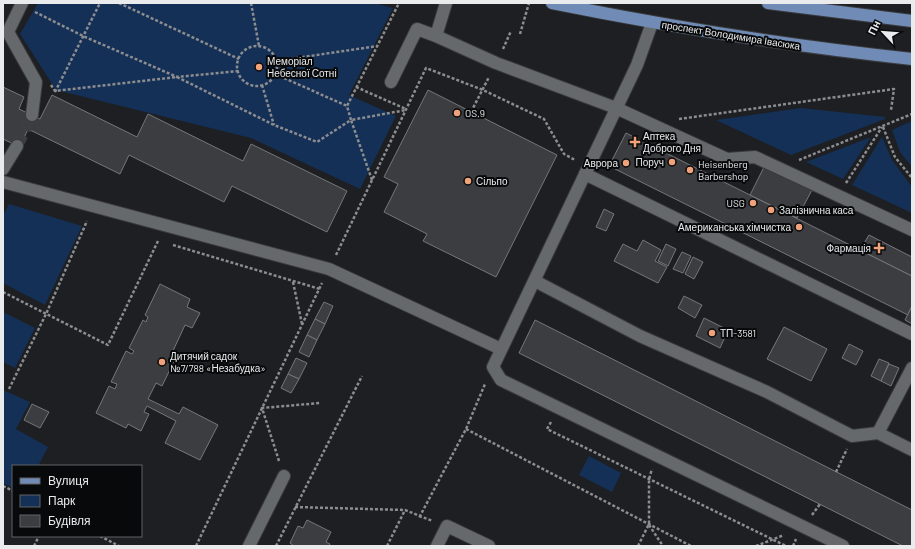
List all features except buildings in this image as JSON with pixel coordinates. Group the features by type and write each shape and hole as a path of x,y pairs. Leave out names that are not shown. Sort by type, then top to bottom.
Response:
{"main road":[{"name":"проспект Володимира Івасюка","path":"552,3 601,8 652,23 823,49 912,59"},
{"path":"768,3 912,21"}],"lane":[{"path":"436,36 446,3"},
{"path":"27,6 8,32 36,82 32,115"},
{"path":"652,23 637,65 493,367 501,380 842,546"},
{"path":"391,82 417,29 496,62 616,108 727,159 755,157 912,230"},
{"path":"3,168 17,146"},
{"path":"587,171 912,334"},
{"path":"3,182 329,269 501,349"},
{"path":"535,281 640,336 767,392 852,436 878,433 912,450"},
{"path":"878,433 912,368"},
{"path":"249,546 284,476"},
{"path":"437,546 447,526 489,546"}],"path":[{"path":"55,91 100,3"},
{"path":"118,3 239,59"},
{"path":"251,3 259,46"},
{"path":"372,180 347,106 399,3"},
{"path":"520,34 529,3"},
{"path":"27,6 83,36 177,77 274,125 316,142 351,120 406,110"},
{"path":"259,46 271,51 277,61 275,74 272,79 262,85 250,84 244,81 238,70 239,59 247,49 259,46"},
{"path":"277,61 377,46"},
{"path":"196,546 426,68 483,90 544,119 564,154 587,171"},
{"path":"35,98 55,91 238,70"},
{"path":"275,74 347,106"},
{"path":"262,85 274,125"},
{"path":"356,87 406,110"},
{"path":"650,124 894,89 891,110"},
{"path":"780,168 912,114"},
{"path":"882,127 895,157 912,178"},
{"path":"838,195 882,127"},
{"path":"79,219 94,223"},
{"path":"9,389 46,314 87,221"},
{"path":"151,239 320,289"},
{"path":"3,292 108,345 158,241"},
{"path":"293,282 302,325"},
{"path":"420,516 466,429 493,367"},
{"path":"276,546 362,376"},
{"path":"262,408 320,403"},
{"path":"262,408 284,476"},
{"path":"558,408 547,429 786,546"},
{"path":"466,429 691,546"},
{"path":"836,472 852,436"},
{"path":"638,546 649,524 649,479 656,456"},
{"path":"3,486 12,490"},
{"path":"296,507 405,510 447,526"},
{"path":"387,546 405,510"},
{"path":"649,524 663,546"},
{"path":"756,546 803,527"},
{"path":"34,546 38,537"},
{"path":"102,537 119,546"}],"green space":[{"path":"38,3 374,3 393,8 349,95 396,116 360,189 251,138 56,90 20,34"},
{"path":"801,108 885,117 885,119 791,155 716,120"},
{"path":"912,121 912,167 900,152 892,130"},
{"path":"871,137 843,179 806,162"},
{"path":"882,137 892,160 912,187 912,213 852,185"},
{"path":"9,204 82,226 45,305 3,283 3,216"},
{"path":"3,312 35,328 15,368 3,362"},
{"path":"3,390 30,402 16,429 48,447 39,465 12,465 12,488 3,483"},
{"path":"589,456 621,473 612,492 579,475"}],"tunnel":[{"path":"17,146 32,115"}],"place":[{"name":"Меморіал Небесної Сотні","path":"259,67"},
{"name":"OS.9","path":"457,113"},
{"name":"Аптека Доброго Дня","path":"635,142"},
{"name":"Поруч","path":"672,162"},
{"name":"Аврора","path":"626,163"},
{"name":"Heisenberg Barbershop","path":"690,170"},
{"name":"Сільпо","path":"468,181"},
{"name":"USG","path":"753,203"},
{"name":"Залізнична каса","path":"771,210"},
{"name":"Американська хімчистка","path":"799,227"},
{"name":"Фармація","path":"879,248"},
{"name":"ТП-3581","path":"712,333"},
{"name":"Дитячий садок №7/788 «Незабудка»","path":"162,362"}]}
